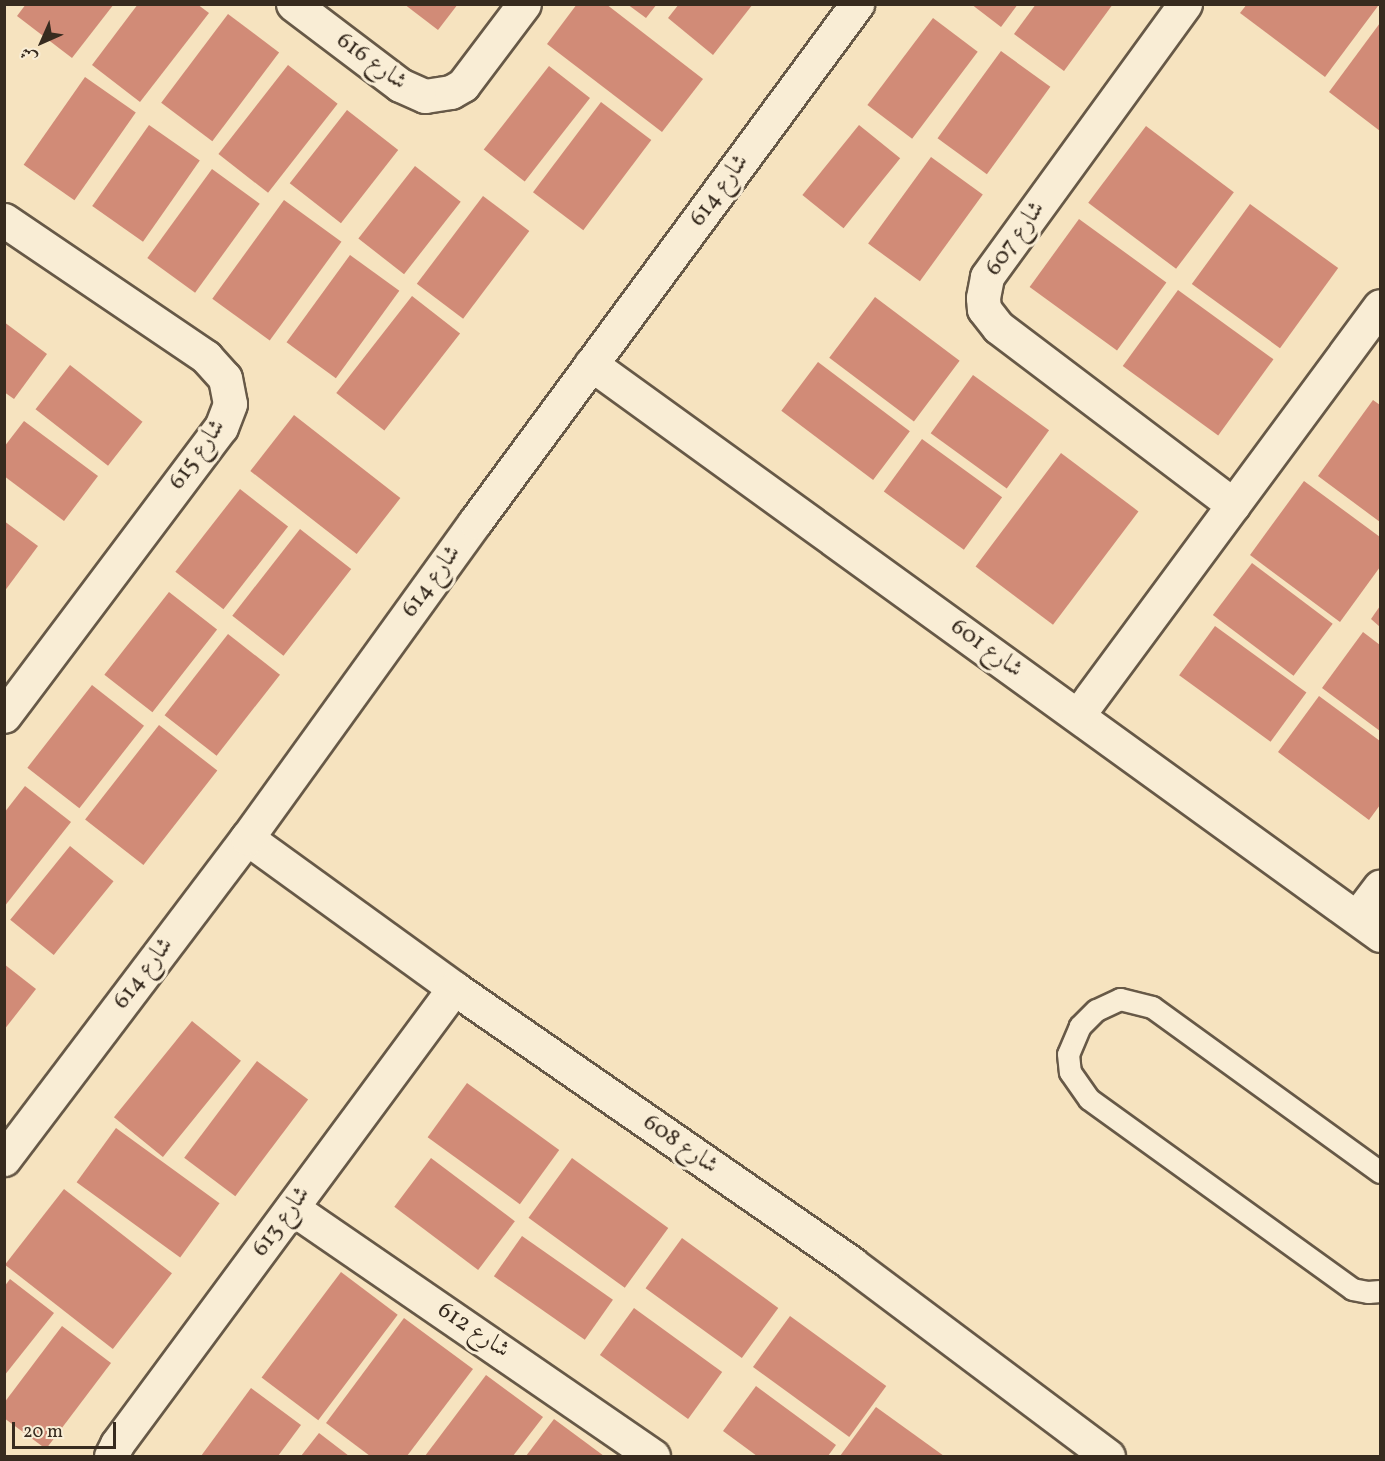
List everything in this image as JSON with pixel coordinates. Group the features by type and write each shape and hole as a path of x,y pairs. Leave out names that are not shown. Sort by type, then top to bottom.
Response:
{"street":[{"name":"شارع 616","path":"293,4 400,85 425,96 451,92 463,85 524,4"},
{"name":"شارع 614","path":"4,1159 247,838 591,364 857,4"},
{"name":"شارع 607","path":"1185,4 987,277 982,298 984,309 999,327 1233,504"},
{"name":"شارع 615","path":"4,220 206,357 225,378 230,404 221,427 4,716"},
{"path":"1078,715 1380,306"},
{"name":"شارع 601","path":"591,364 1369,926"},
{"name":"شارع 608","path":"247,838 453,988 852,1264 1108,1456"},
{"path":"1369,926 1380,887"},
{"name":"شارع 613","path":"111,1456 117,1444 453,988"},
{"name":"شارع 612","path":"292,1208 653,1456"}],"lane":[{"path":"1380,1172 1152,1007 1120,999 1096,1010 1080,1026 1068,1054 1070,1072 1089,1098 1352,1288 1368,1292 1380,1291"}],"building":[{"path":"26,4 114,4 72,58 17,16"},
{"path":"138,4 197,4 209,13 140,102 92,65"},
{"path":"404,4 458,4 438,30"},
{"path":"577,4 606,4 703,79 662,132 547,44"},
{"path":"627,4 657,4 646,18"},
{"path":"679,4 753,4 713,55 668,18"},
{"path":"971,4 1018,4 1001,27"},
{"path":"1036,4 1113,4 1064,71 1014,34"},
{"path":"1247,4 1375,4 1378,6 1325,77 1240,13"},
{"path":"228,14 279,53 212,141 161,103"},
{"path":"933,18 978,52 912,139 867,105"},
{"path":"1380,23 1380,131 1329,92"},
{"path":"1001,51 1050,87 987,174 938,138"},
{"path":"288,65 338,104 268,193 218,154"},
{"path":"549,66 590,98 525,182 484,150"},
{"path":"85,77 136,113 74,200 24,165"},
{"path":"601,102 651,140 583,230 533,192"},
{"path":"347,110 398,150 341,223 290,183"},
{"path":"149,125 200,161 143,242 92,206"},
{"path":"859,125 900,158 844,228 802,195"},
{"path":"1146,126 1234,192 1176,269 1088,203"},
{"path":"931,157 983,195 920,281 868,244"},
{"path":"415,166 461,202 404,274 358,238"},
{"path":"212,169 260,204 195,293 147,258"},
{"path":"483,196 529,231 463,319 417,284"},
{"path":"284,200 341,242 270,340 212,299"},
{"path":"1250,204 1338,268 1280,348 1192,284"},
{"path":"1079,219 1166,282 1117,350 1030,287"},
{"path":"350,255 399,291 336,378 287,342"},
{"path":"1178,290 1273,359 1218,435 1123,366"},
{"path":"412,296 460,334 384,430 336,393"},
{"path":"875,297 960,361 914,421 829,358"},
{"path":"4,322 47,354 14,399 4,392"},
{"path":"818,362 910,431 873,480 781,411"},
{"path":"70,365 142,422 108,466 36,409"},
{"path":"973,375 1049,430 1007,489 931,433"},
{"path":"1373,400 1380,405 1380,522 1318,476"},
{"path":"294,415 400,498 357,554 250,471"},
{"path":"24,421 98,476 64,521 4,476 4,447"},
{"path":"922,439 1002,497 964,550 884,492"},
{"path":"1061,453 1138,511 1053,625 976,566"},
{"path":"1304,481 1380,537 1380,567 1340,622 1250,555"},
{"path":"240,489 288,527 223,609 175,572"},
{"path":"4,521 38,546 4,592"},
{"path":"300,529 351,569 283,656 232,616"},
{"path":"1252,563 1333,624 1294,676 1213,615"},
{"path":"169,592 217,630 152,712 104,675"},
{"path":"1380,606 1380,627 1371,619"},
{"path":"1215,626 1306,692 1271,742 1179,675"},
{"path":"1363,632 1380,645 1380,731 1322,688"},
{"path":"228,634 280,675 217,756 165,715"},
{"path":"92,685 144,726 79,808 27,768"},
{"path":"1319,696 1380,741 1380,805 1369,820 1278,752"},
{"path":"159,725 217,771 143,865 85,820"},
{"path":"25,786 71,822 4,907 4,813"},
{"path":"70,846 114,881 54,955 10,920"},
{"path":"4,964 36,989 4,1030"},
{"path":"192,1021 241,1061 163,1157 114,1117"},
{"path":"257,1061 308,1100 235,1196 184,1158"},
{"path":"467,1083 559,1150 520,1204 428,1137"},
{"path":"116,1128 220,1203 180,1257 77,1182"},
{"path":"431,1158 515,1221 478,1270 394,1207"},
{"path":"572,1158 668,1228 625,1288 529,1218"},
{"path":"64,1189 172,1273 113,1349 5,1265"},
{"path":"522,1236 613,1300 585,1340 494,1276"},
{"path":"682,1238 778,1308 742,1358 646,1288"},
{"path":"341,1272 398,1315 318,1420 262,1377"},
{"path":"10,1279 54,1313 4,1376 4,1287"},
{"path":"634,1308 722,1372 688,1419 600,1355"},
{"path":"790,1316 886,1386 849,1437 753,1367"},
{"path":"404,1318 473,1369 407,1456 370,1456 326,1423"},
{"path":"62,1326 111,1363 46,1449 4,1418 4,1403"},
{"path":"486,1375 543,1417 513,1456 425,1456"},
{"path":"756,1386 836,1445 828,1456 757,1456 723,1431"},
{"path":"251,1388 301,1425 278,1456 201,1456"},
{"path":"876,1407 944,1456 840,1456"},
{"path":"554,1419 604,1456 526,1456"},
{"path":"319,1433 349,1456 301,1456"}]}
